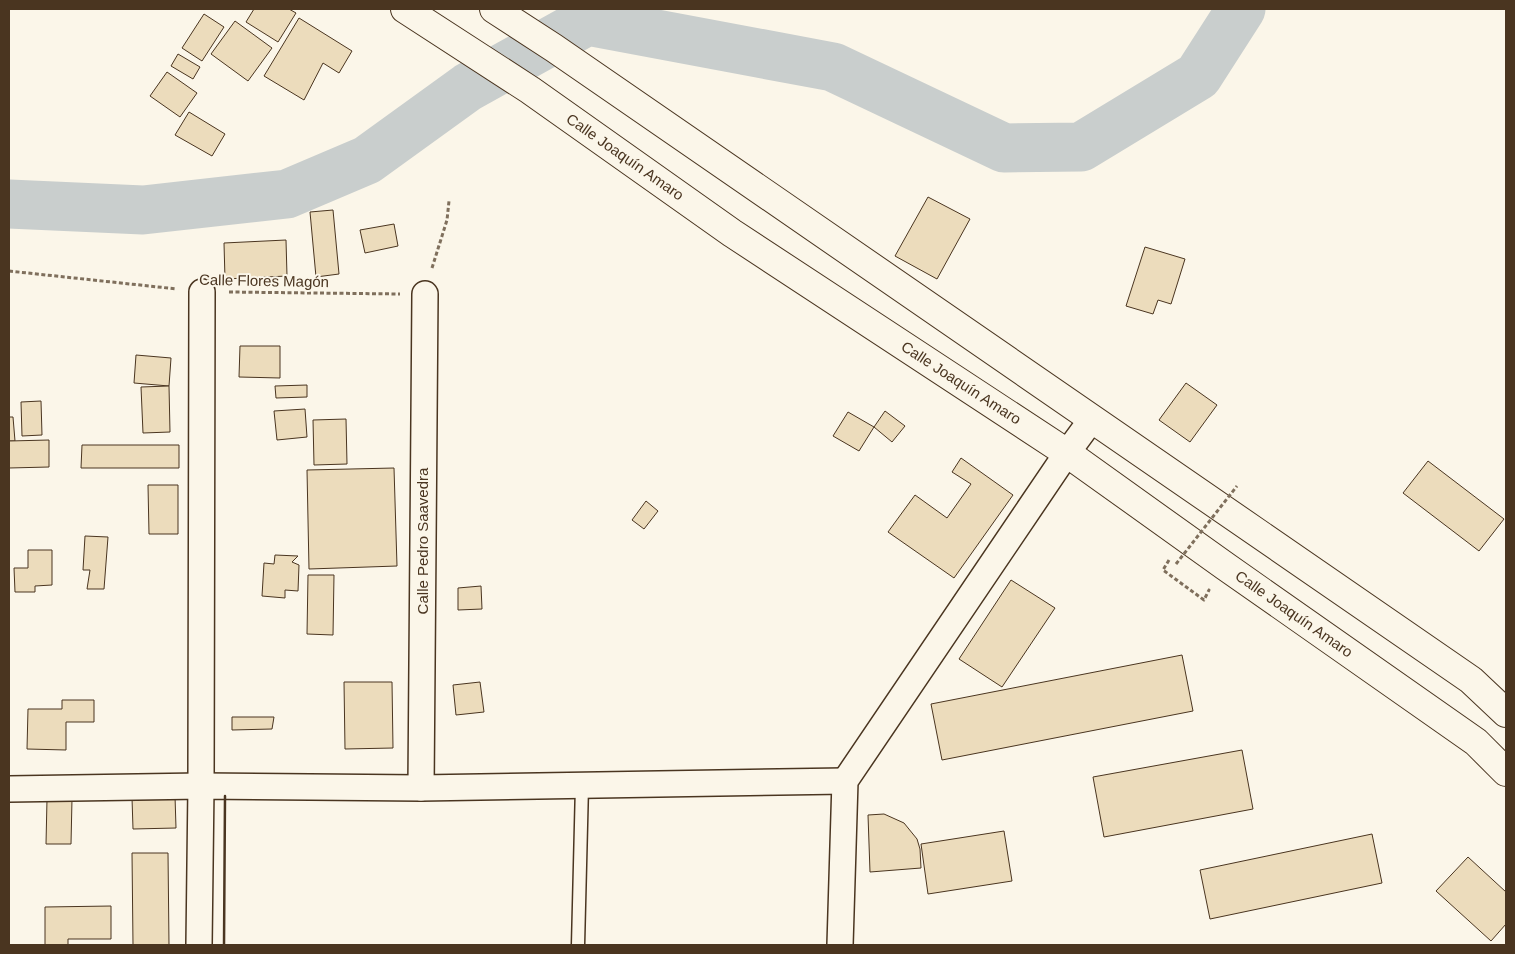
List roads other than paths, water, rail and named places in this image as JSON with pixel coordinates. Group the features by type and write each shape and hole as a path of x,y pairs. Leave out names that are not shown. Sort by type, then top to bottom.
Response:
{"main road":[{"name":"Calle Joaquín Amaro","path":"405,9 530,90 732,233 1068,453 1476,742 1506,772"},
{"path":"494,9 554,48 1470,680 1506,713"}],"street":[{"path":"199,945 202,292"},
{"name":"Calle Pedro Saavedra","path":"421,788 425,294"},
{"path":"840,945 845,781 1092,419"},
{"path":"9,790 201,786 421,788 845,781"}],"lane":[{"path":"578,945 582,785"}],"waterway":[{"path":"9,204 143,210 287,194 367,160 468,87 587,21 833,67 1004,148 1081,147 1198,76 1241,9"}]}
